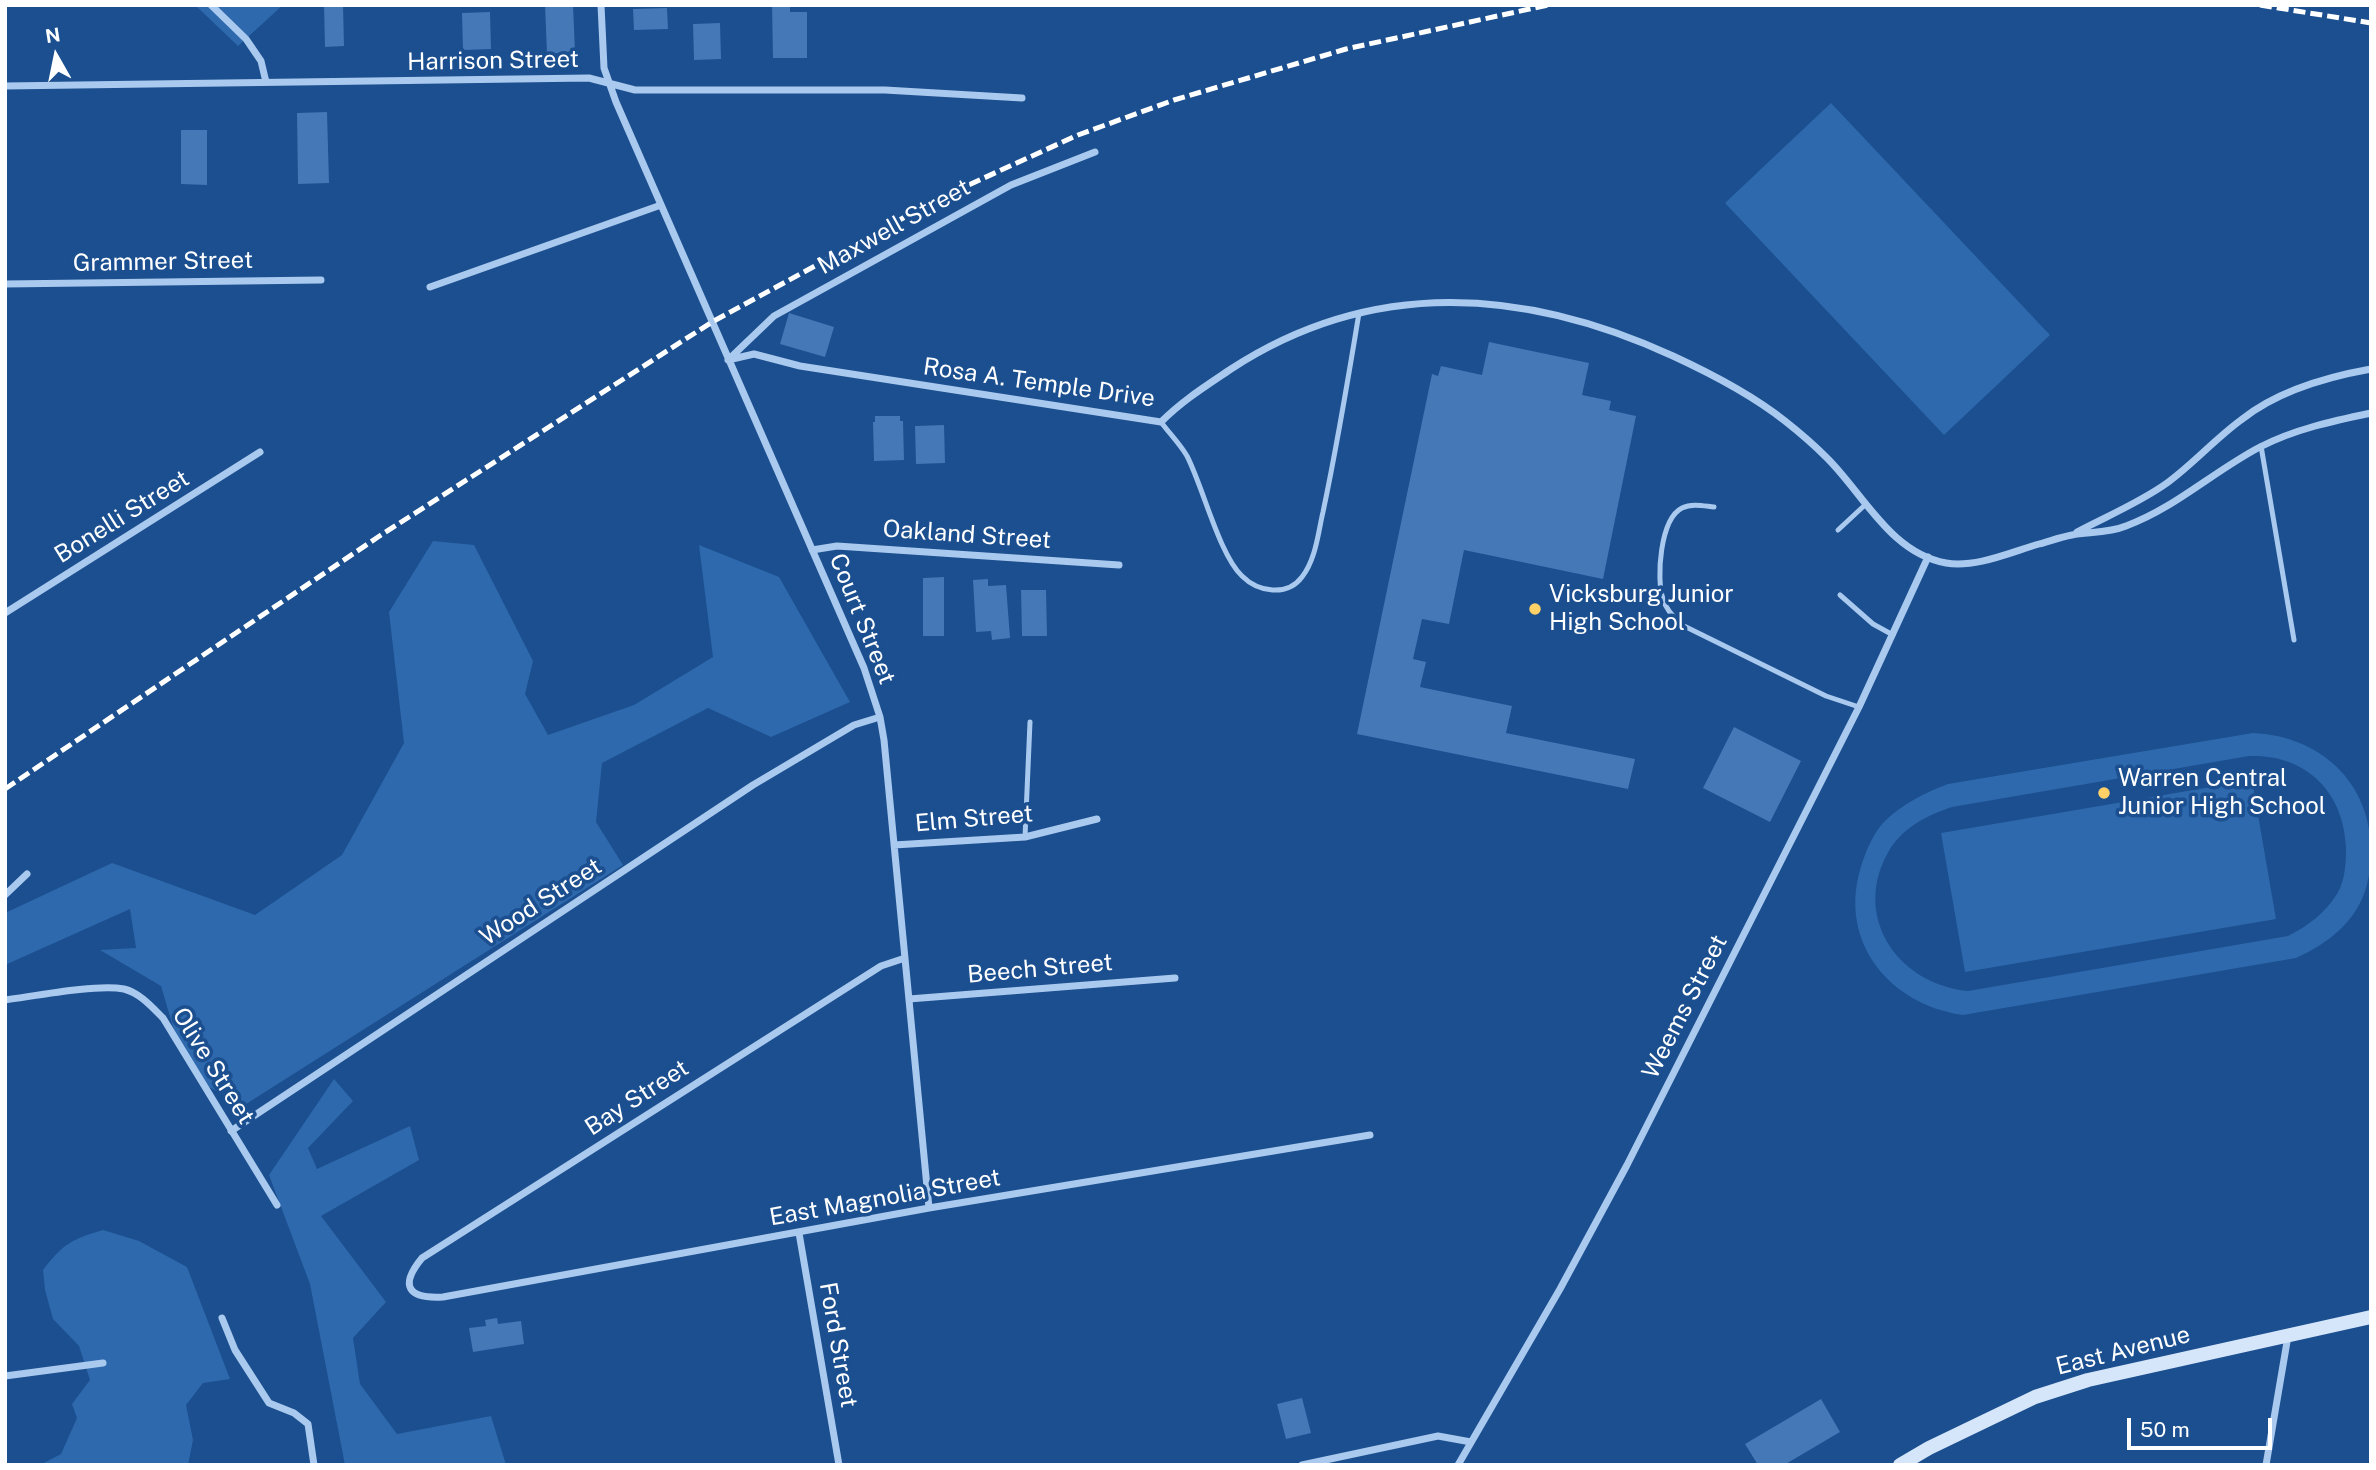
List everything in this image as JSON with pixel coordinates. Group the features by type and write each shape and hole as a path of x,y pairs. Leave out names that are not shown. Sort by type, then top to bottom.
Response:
{"street":[{"path":"211,5 246,39 261,61 266,82"},
{"name":"Court Street","path":"601,5 604,68 610,84 864,668 880,717 929,1208"},
{"name":"Harrison Street","path":"5,86 589,78 635,90 885,90 1022,97"},
{"name":"Maxwell Street","path":"728,360 774,316 1011,185 1095,152"},
{"path":"430,287 661,205"},
{"name":"Grammer Street","path":"5,284 321,280"},
{"name":"Rosa A. Temple Drive","path":"728,360 754,354 800,366 1161,422 1180,402 1247,359 1294,334 1359,312 1416,303 1471,302 1520,308 1579,321 1634,338 1745,393 1784,420 1827,458 1892,534 1910,549 1947,563 1963,564 2070,535 2123,528 2159,511 2261,446 2289,434 2371,413"},
{"name":"Rosa A. Temple Drive","path":"2070,535 2129,506 2168,482 2244,417 2274,400 2312,383 2371,369"},
{"name":"Bonelli Street","path":"5,614 260,452"},
{"name":"Oakland Street","path":"812,550 837,546 1119,565"},
{"name":"Weems Street","path":"1458,1465 1560,1289 1627,1165 1858,708 1928,557"},
{"name":"Wood Street","path":"231,1131 753,785 854,725 880,717"},
{"name":"Elm Street","path":"894,845 1025,837 1097,818"},
{"path":"5,895 27,874"},
{"name":"Bay Street","path":"410,1288 410,1272 422,1258 881,966 905,958"},
{"name":"Beech Street","path":"909,999 1175,978"},
{"name":"Olive Street","path":"5,1000 99,988 126,989 146,1000 163,1018 277,1205"},
{"name":"East Magnolia Street","path":"410,1288 419,1296 443,1297 929,1208 1370,1135"},
{"name":"Ford Street","path":"799,1233 839,1465"},
{"name":"East Avenue","path":"1900,1465 1929,1448 2035,1397 2088,1380 2371,1317"},
{"path":"222,1318 235,1350 269,1404 294,1413 308,1424 314,1465"},
{"path":"2266,1465 2288,1336"},
{"path":"5,1376 103,1363"},
{"path":"1302,1465 1438,1436 1471,1442"}],"lane":[{"path":"1161,422 1186,454 1230,559 1241,576 1256,586 1272,591 1288,589 1302,578 1312,560 1338,442 1359,312"},
{"path":"2261,446 2294,639"},
{"path":"1838,530 1866,504"},
{"path":"1714,507 1690,505 1672,516 1660,573 1663,601 1670,614 1682,625 1826,696 1858,708"},
{"path":"1840,595 1873,624 1893,635"},
{"path":"1025,837 1030,722"}],"shaded area":[{"path":"195,5 283,5 238,46"},
{"path":"1831,103 2050,335 1944,435 1725,203"},
{"path":"433,541 474,545 533,661 525,694 548,735 634,705 713,657 699,545 779,577 850,702 771,737 708,708 602,763 596,822 623,865 243,1106 209,1087 181,1054 161,986 100,950 136,948 130,909 5,965 5,913 112,863 255,915 342,855 404,743 389,612"},
{"path":"2253,733 2277,736 2320,753 2337,767 2351,784 2362,804 2369,826 2370,871 2363,897 2348,921 2324,942 2296,958 1963,1015 1937,1009 1914,999 1893,984 1877,967 1864,946 1857,922 1855,897 1864,857 1880,827 1906,804 1948,784","holes":["2249,756 2269,757 2304,769 2318,780 2338,809 2344,828 2345,866 2340,889 2316,918 2288,936 1968,991 1943,986 1920,975 1902,960 1887,942 1878,921 1875,898 1879,874 1890,849 1902,834 1934,814 1952,807"]},
{"path":"2252,780 2276,919 1965,972 1941,833"},
{"path":"334,1079 353,1101 308,1148 317,1169 410,1126 419,1160 321,1216 386,1302 353,1338 360,1384 397,1434 491,1416 506,1465 345,1465 310,1284 269,1175"},
{"path":"103,1230 139,1241 187,1267 230,1379 203,1383 186,1405 193,1440 188,1465 40,1465 61,1454 77,1418 72,1404 90,1380 79,1346 53,1319 43,1270 56,1254 69,1244"}],"building":[{"path":"324,5 343,5 344,46 325,47"},
{"path":"545,5 573,5 575,52 547,54"},
{"path":"772,5 790,5 790,12 807,12 807,58 773,58"},
{"path":"667,8 668,29 634,30 633,9"},
{"path":"490,12 491,49 463,50 462,13"},
{"path":"720,23 721,59 694,60 693,24"},
{"path":"327,112 329,183 298,184 297,113"},
{"path":"181,130 207,130 207,185 181,184"},
{"path":"789,313 834,327 825,357 780,344"},
{"path":"1489,342 1589,363 1582,395 1611,401 1609,410 1636,416 1603,579 1464,550 1449,624 1422,619 1413,659 1426,662 1420,687 1512,706 1506,733 1635,759 1628,789 1357,734 1432,374 1438,376 1441,366 1482,375"},
{"path":"875,416 900,416 900,421 903,421 904,460 874,461"},
{"path":"944,425 945,463 916,464 915,426"},
{"path":"944,577 944,636 923,636 923,578"},
{"path":"988,579 988,586 1006,585 1010,638 992,640 991,631 976,632 973,580"},
{"path":"1021,590 1046,590 1047,636 1022,636"},
{"path":"1734,727 1801,761 1770,822 1703,788"},
{"path":"497,1318 498,1324 521,1321 524,1344 473,1352 469,1328 486,1326 485,1320"},
{"path":"1302,1398 1311,1433 1286,1439 1277,1404"},
{"path":"1821,1399 1840,1432 1784,1465 1758,1465 1745,1444"}],"railway":[{"path":"5,789 378,537 712,322 940,198 1078,135 1174,100 1346,49 1548,5"},
{"path":"2260,5 2371,23"}],"place":[{"name":"Vicksburg Junior High School","path":"1535,609"},
{"name":"Warren Central Junior High School","path":"2104,793"}]}
